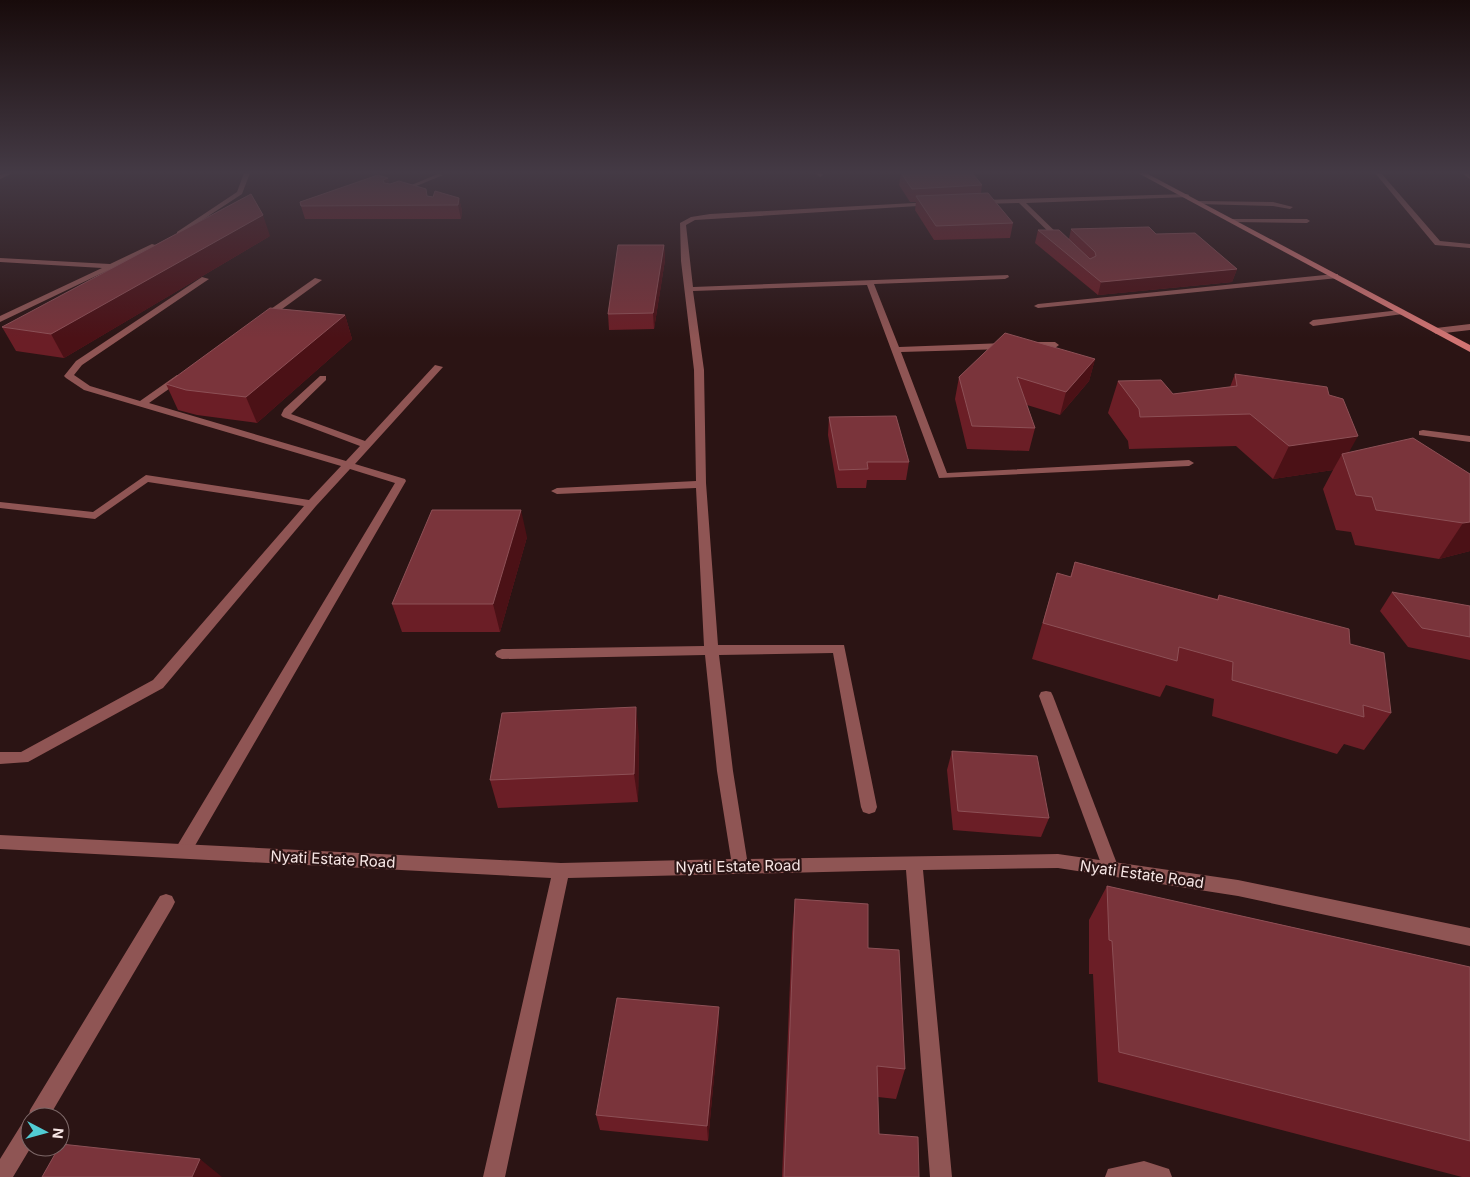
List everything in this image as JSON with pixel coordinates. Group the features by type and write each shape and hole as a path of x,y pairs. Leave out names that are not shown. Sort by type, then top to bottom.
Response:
{"main road":[{"path":"1246,228 1470,349"}],"street":[{"path":"174,236 186,228"},
{"path":"682,228 699,370 701,484 712,651 731,816 740,866"},
{"path":"1047,228 1067,248"},
{"path":"1425,228 1438,243 1470,246"},
{"path":"0,319 160,244"},
{"path":"0,260 112,267"},
{"path":"1038,306 1335,276"},
{"path":"690,289 1005,277"},
{"path":"183,851 401,481 87,388 69,376 79,363 205,279"},
{"path":"254,325 318,280"},
{"path":"870,283 943,476 1189,463"},
{"path":"1313,323 1400,312"},
{"path":"1436,331 1470,327"},
{"path":"895,350 1055,344"},
{"path":"0,758 23,758 158,684 312,504 438,367"},
{"path":"141,404 189,370"},
{"path":"323,378 287,411 286,415 367,445"},
{"path":"1423,433 1470,439"},
{"path":"0,505 95,516 146,478 312,504"},
{"path":"557,491 701,484"},
{"path":"502,654 839,648 869,807"},
{"path":"1046,696 1111,869"},
{"name":"Nyati Estate Road","path":"0,842 562,870 1058,861 1238,888 1470,937"},
{"path":"914,863 941,1177"},
{"path":"494,1177 562,870"},
{"path":"43,1107 166,902"},
{"path":"1,1177 20,1146"},
{"path":"1116,1177 1144,1172 1161,1177"}],"building":[{"path":"187,228 240,228 51,334 2,327"},
{"path":"1150,228 1156,234 1195,233 1237,269 1101,282 1038,230 1059,230 1090,259 1096,256 1095,252 1071,229"},
{"path":"618,245 664,245 653,313 608,314"},
{"path":"270,308 345,315 246,397 186,390 166,384"},
{"path":"1005,333 1095,359 1066,392 1017,377 1035,428 972,426 959,377"},
{"path":"1235,374 1327,387 1329,395 1343,399 1358,436 1289,446 1250,414 1140,417 1139,409 1118,381 1161,380 1173,394 1237,386"},
{"path":"896,416 909,462 867,462 868,469 839,470 829,417"},
{"path":"1413,438 1470,474 1470,522 1463,523 1376,510 1372,497 1356,495 1342,454"},
{"path":"432,510 521,510 493,604 392,604"},
{"path":"1075,562 1218,600 1219,595 1349,629 1350,644 1384,653 1391,713 1363,705 1364,717 1232,680 1233,662 1179,647 1177,661 1043,623 1057,573 1071,577"},
{"path":"1392,592 1470,606 1470,637 1422,628"},
{"path":"636,707 634,774 490,780 502,713"},
{"path":"952,751 1037,756 1049,818 958,811"},
{"path":"1107,886 1470,967 1470,1141 1119,1052 1112,941 1109,940"},
{"path":"795,899 868,904 868,948 899,950 905,1069 877,1066 879,1134 918,1137 919,1177 784,1177"},
{"path":"617,998 719,1007 707,1126 596,1115"},
{"path":"70,1145 200,1159 192,1177 42,1177 53,1157 70,1157"}]}
